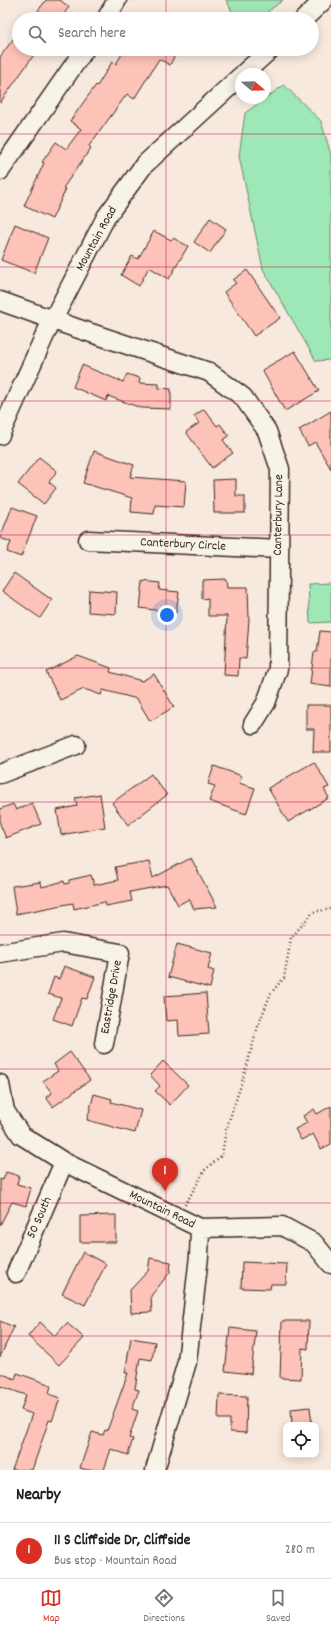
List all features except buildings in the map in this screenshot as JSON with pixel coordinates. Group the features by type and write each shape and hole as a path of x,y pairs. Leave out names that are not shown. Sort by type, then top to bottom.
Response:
{"street":[{"path":"110,12 117,0"},
{"path":"311,12 324,0"},
{"path":"0,171 80,56"},
{"name":"Mountain Road","path":"250,68 263,56"},
{"name":"Mountain Road","path":"0,435 53,320 106,217 144,165 235,81"},
{"name":"Canterbury Lane","path":"0,301 209,372 243,397 267,432 280,469 278,669 266,703 253,724"},
{"name":"Canterbury Circle","path":"88,540 279,549"},
{"path":"0,774 76,745"},
{"name":"Eastridge Drive","path":"0,953 63,943 120,953 104,1044"},
{"name":"Mountain Road","path":"0,1084 5,1111 21,1136 64,1162 200,1228 199,1256 187,1362 155,1470"},
{"name":"50 South","path":"16,1273 64,1162"},
{"path":"200,1228 282,1226 314,1243 331,1264"}],"path":[{"path":"178,1218 205,1170 222,1155 226,1130 258,1026 272,993 284,978 290,938 313,912 331,909"}],"green space":[{"path":"226,0 283,0 267,12 232,12"},
{"path":"284,85 321,121 331,155 331,360 316,361 263,269 239,156 245,113 258,104 271,104 271,94"},
{"path":"331,583 331,622 310,623 308,584"}],"place":[{"name":"11 S Cliffside Dr, Cliffside","path":"165,1191"}]}
